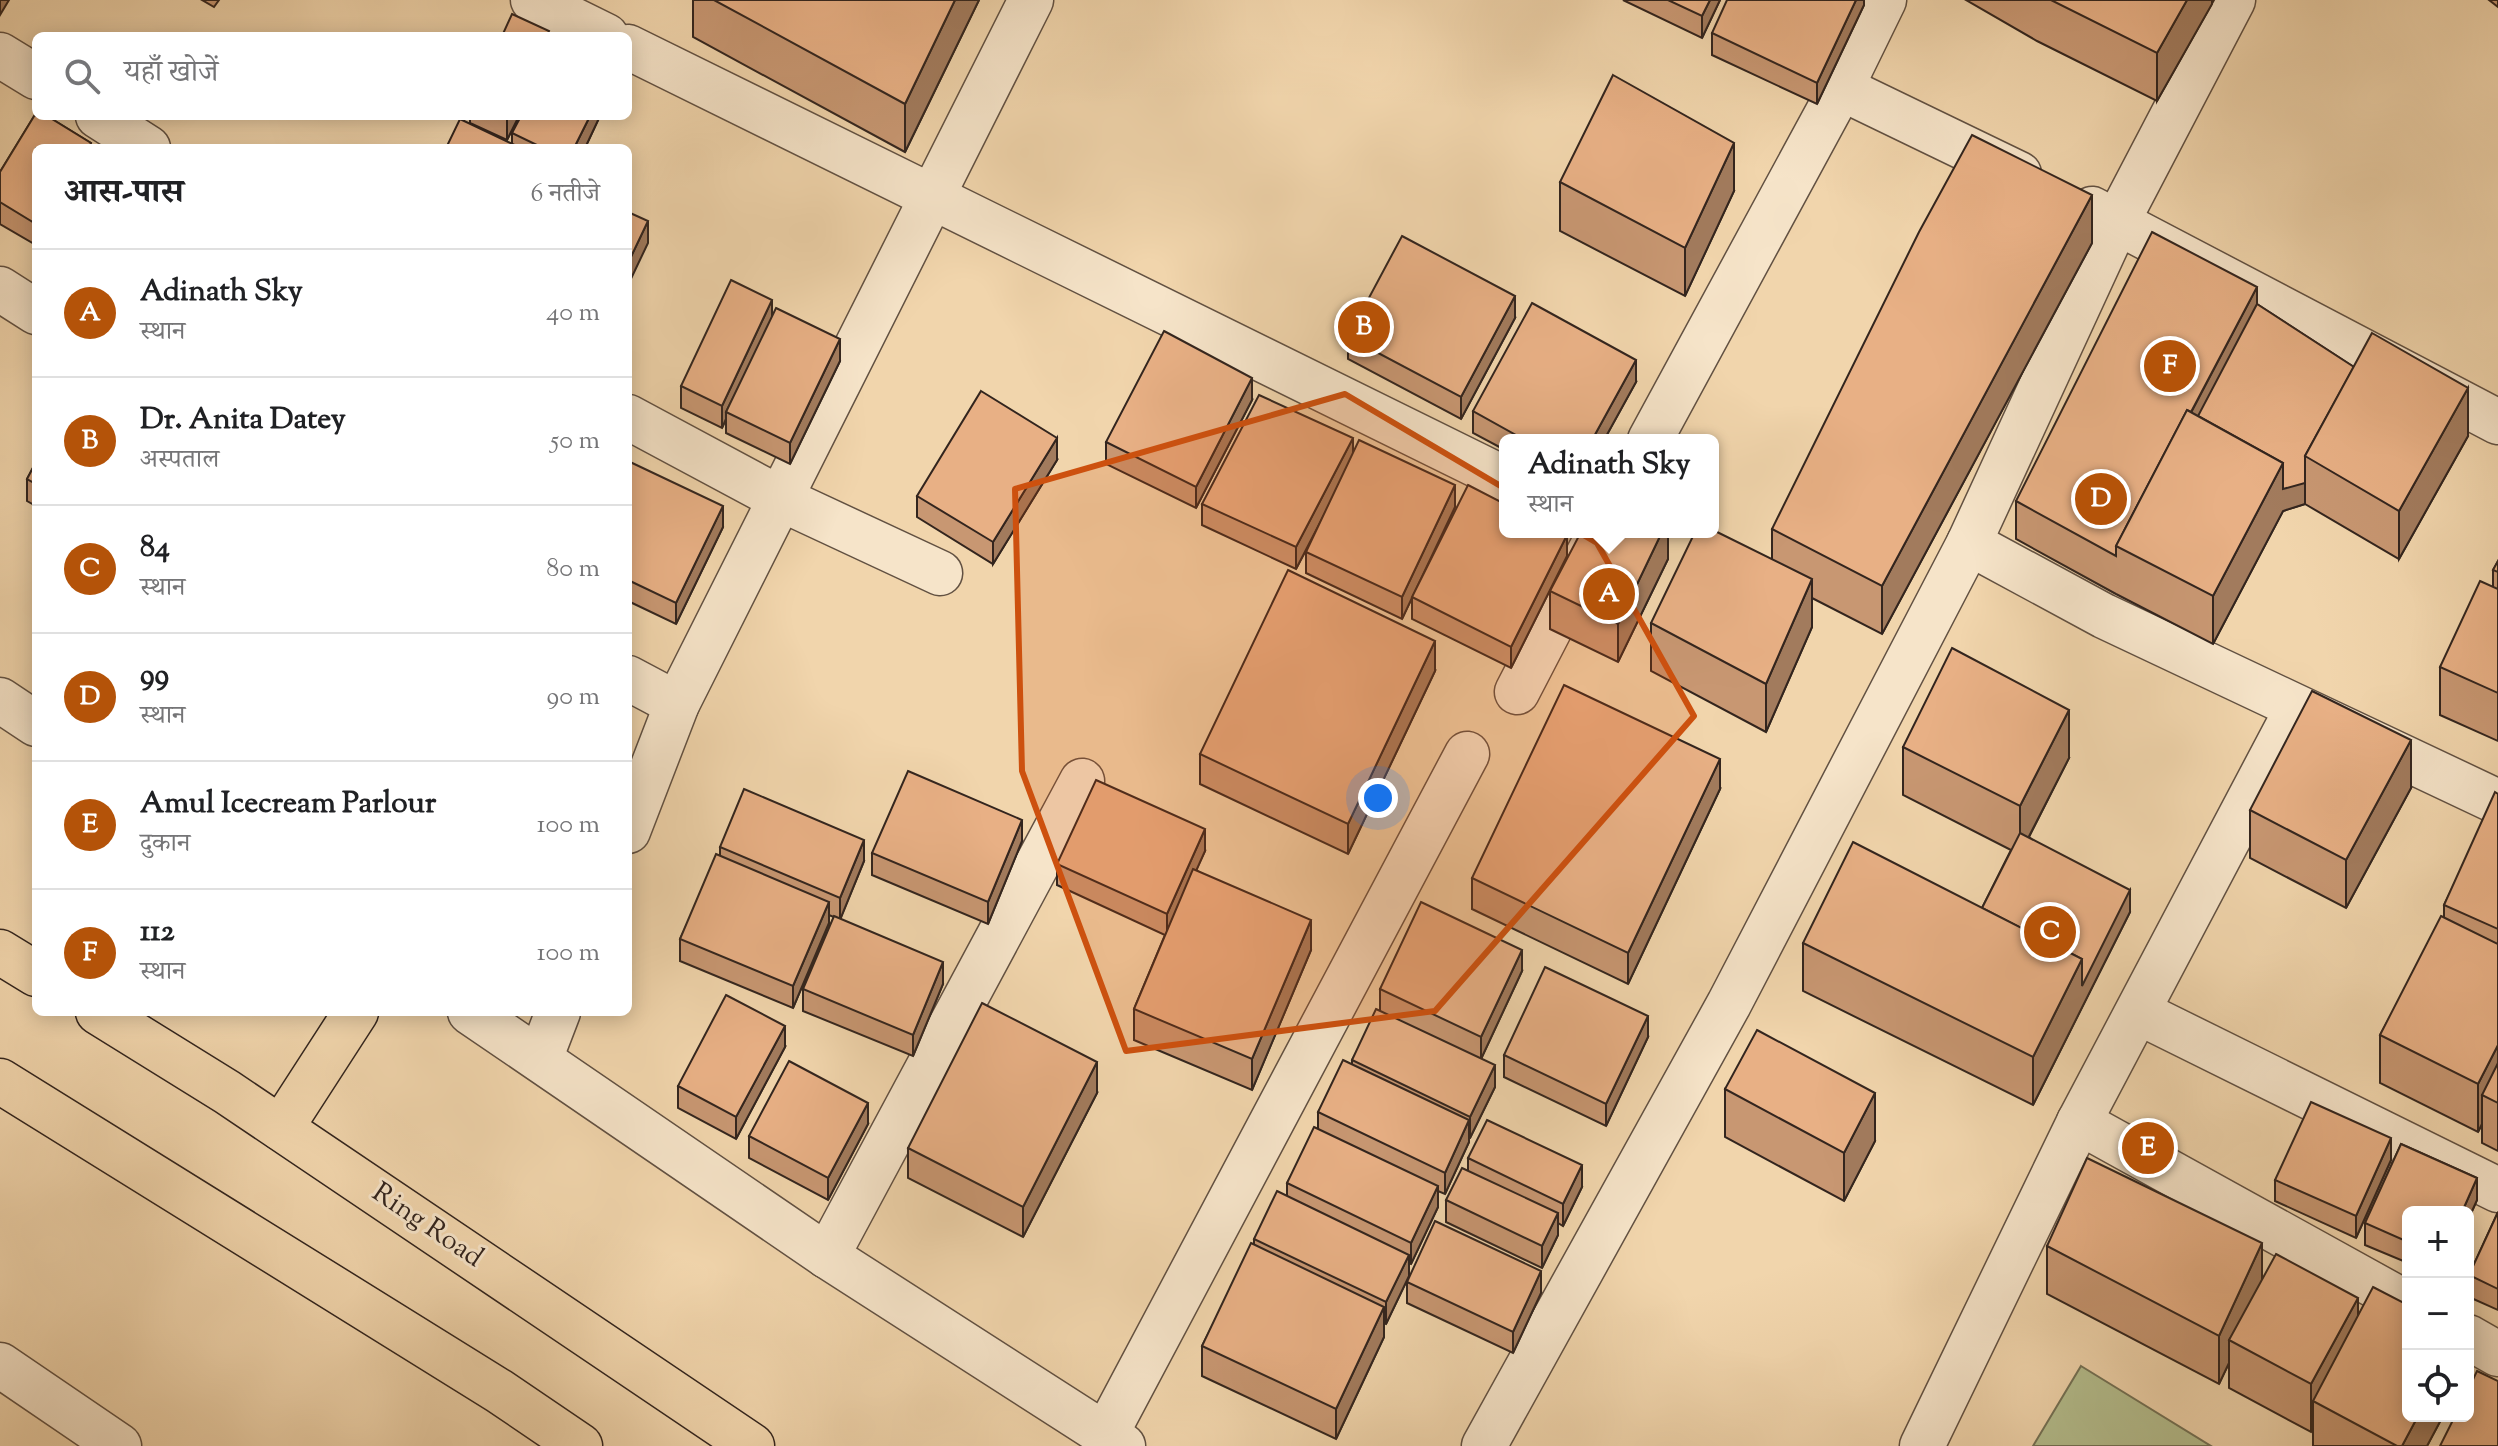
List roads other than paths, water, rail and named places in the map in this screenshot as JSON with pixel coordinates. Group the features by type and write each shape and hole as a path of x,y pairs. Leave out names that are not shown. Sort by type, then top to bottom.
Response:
{"main road":[{"path":"0,952 32,972"},
{"name":"Ring Road","path":"104,1016 281,1128 752,1446"},
{"path":"281,1128 353,1016"},
{"path":"0,1081 499,1391 580,1446"}],"street":[{"path":"533,0 598,32"},
{"path":"632,821 677,704 1031,0"},
{"path":"1653,434 1841,88 1884,0"},
{"path":"1484,1446 1729,1004 1969,543 2117,222 2233,0"},
{"path":"632,49 1499,476"},
{"path":"0,55 32,75"},
{"path":"1841,88 2117,222 2498,422"},
{"path":"104,120 142,144"},
{"path":"0,289 32,309"},
{"path":"632,419 779,498 940,573"},
{"path":"1517,692 1597,538"},
{"path":"1969,543 2104,616 2498,802"},
{"path":"632,680 677,704"},
{"path":"0,700 32,721"},
{"path":"1922,1446 2079,1122 2297,709"},
{"path":"476,1016 827,1256 1115,1440 1467,754"},
{"path":"827,1256 1082,781"},
{"path":"2138,1012 2498,1190"},
{"path":"540,1059 556,1016"},
{"path":"2079,1122 2402,1301"},
{"path":"2474,1340 2498,1354"},
{"path":"0,1365 119,1446"}],"place":[{"name":"Dr. Anita Datey","path":"1364,327"},
{"name":"112","path":"2170,366"},
{"name":"99","path":"2101,499"},
{"name":"Adinath Sky","path":"1609,594"},
{"name":"84","path":"2050,932"},
{"name":"Amul Icecream Parlour","path":"2148,1148"}]}
